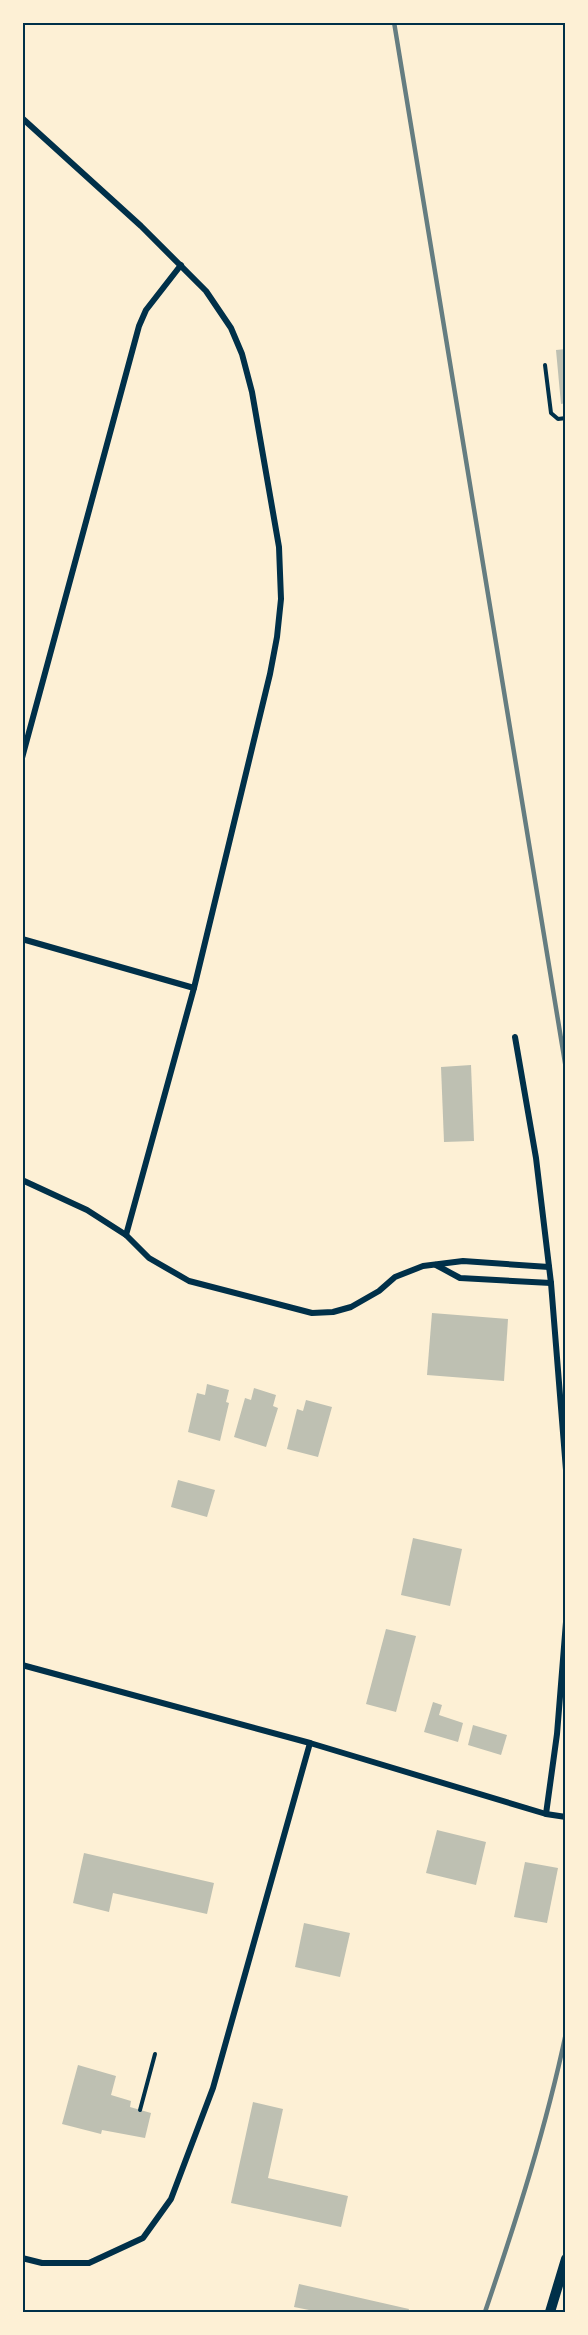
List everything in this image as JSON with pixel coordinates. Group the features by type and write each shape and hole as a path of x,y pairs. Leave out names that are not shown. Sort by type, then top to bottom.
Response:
{"main road":[{"path":"550,2313 563,2280 566,2259"}],"street":[{"path":"22,118 181,265 206,291 231,328 242,354 252,392 279,547 281,599 270,674 195,988 126,1236"},
{"path":"22,758 139,326 146,310 181,265"},
{"path":"22,939 195,988"},
{"path":"515,1037 536,1158 551,1283 566,1470"},
{"path":"22,1180 87,1210 126,1236 149,1258 189,1281 312,1313 333,1312 351,1307 379,1291 395,1277 423,1266 463,1261 549,1267"},
{"path":"436,1265 460,1278 551,1283"},
{"path":"546,1814 557,1734 566,1622"},
{"path":"22,1665 310,1743 546,1814 566,1817"},
{"path":"22,2258 42,2263 89,2263 143,2238 171,2199 213,2088 310,1743"}],"lane":[{"path":"544,365 551,413 558,419 566,418"},
{"path":"140,2110 155,2054"}],"building":[{"path":"566,349 566,403 561,404 556,350"},
{"path":"471,1065 474,1141 444,1142 441,1067"},
{"path":"432,1313 508,1319 504,1381 427,1375"},
{"path":"207,1384 229,1390 226,1402 229,1403 220,1441 188,1432 197,1393 205,1395"},
{"path":"254,1388 276,1395 273,1406 278,1408 266,1447 234,1437 245,1398 251,1400"},
{"path":"306,1400 332,1407 318,1457 287,1449 297,1409 303,1411"},
{"path":"178,1480 215,1490 207,1517 171,1507"},
{"path":"413,1538 462,1549 450,1606 401,1595"},
{"path":"386,1629 416,1636 396,1712 366,1704"},
{"path":"433,1702 442,1705 439,1715 463,1723 458,1742 424,1732"},
{"path":"473,1725 507,1735 501,1755 468,1745"},
{"path":"437,1830 486,1842 476,1885 426,1873"},
{"path":"84,1853 214,1883 207,1914 113,1893 109,1912 73,1903"},
{"path":"525,1862 558,1868 547,1923 514,1917"},
{"path":"304,1923 350,1933 340,1977 295,1967"},
{"path":"78,2065 116,2076 111,2095 131,2101 130,2107 151,2113 145,2138 102,2130 101,2134 62,2124"},
{"path":"253,2102 283,2109 268,2178 348,2196 341,2227 231,2203"},
{"path":"299,2284 409,2309 408,2312 319,2312 294,2307"}],"railway":[{"path":"394,22 566,1069"},
{"path":"485,2312 530,2174 566,2033"}]}
